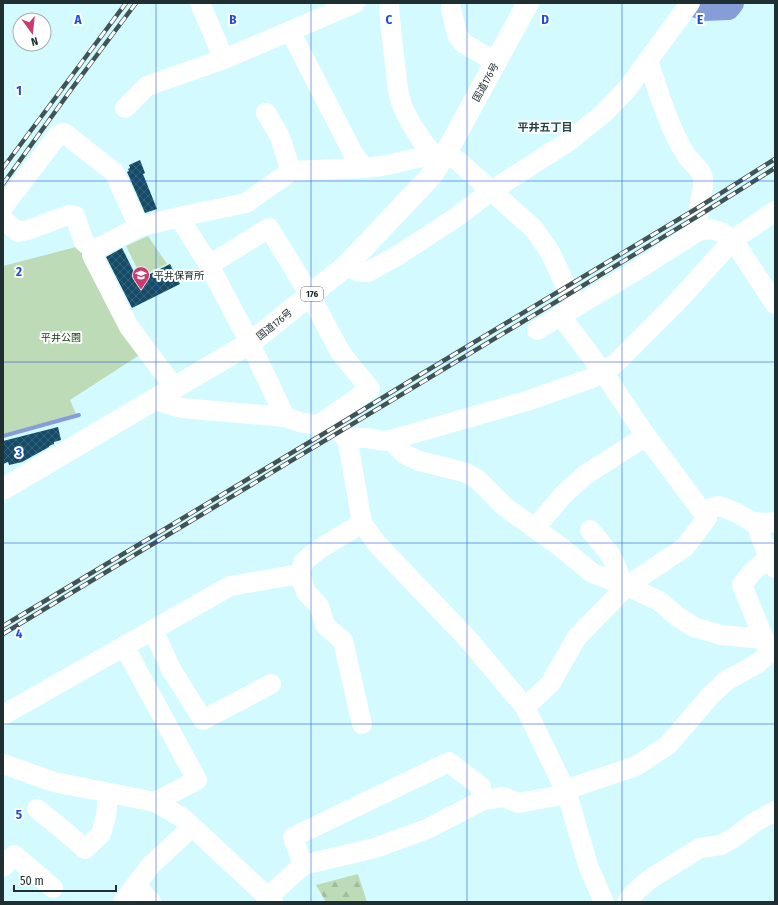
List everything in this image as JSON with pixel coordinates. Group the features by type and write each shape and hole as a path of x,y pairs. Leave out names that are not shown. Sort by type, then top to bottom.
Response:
{"highway":[{"name":"国道176号","path":"3,489 250,343 346,266 431,176 440,153 496,62 528,3"}],"street":[{"path":"200,3 224,59"},
{"path":"125,108 147,86 224,59 355,3"},
{"path":"389,3 390,25 402,106 417,134 429,150 458,161 534,229 550,252 568,311 603,372 646,436 707,518 685,547 624,585 578,637 550,684 525,707"},
{"path":"451,8 457,35 463,43 496,62"},
{"path":"346,266 358,272 368,272 407,250 458,216 491,191 569,141 604,113 627,89 685,10"},
{"path":"290,31 353,153 364,168"},
{"path":"648,61 668,120 678,142 687,157 701,171 703,179 703,192 699,206 698,231"},
{"path":"266,113 280,137 291,171"},
{"path":"3,207 58,135 64,134 114,172 139,226"},
{"path":"175,388 129,327 92,255 94,250 139,226 246,203 291,171 376,168 402,162 419,156 440,153"},
{"path":"346,438 366,438 383,441 390,440 527,401 592,378 616,363 676,303 733,240 775,211"},
{"path":"3,218 18,232 31,229 68,215 75,216 84,242 94,250"},
{"path":"179,217 209,265 250,343 285,417"},
{"path":"209,265 269,228 310,295 340,352 370,389 317,426"},
{"path":"537,330 637,270 698,231 711,229 721,232 733,240 775,304"},
{"path":"155,400 181,408 285,417 317,426 333,428 346,438 362,523 377,544 467,638 525,707 566,792 589,868 604,902"},
{"path":"535,528 564,494 585,475 646,436"},
{"path":"390,440 406,455 419,461 464,472 477,479 504,506 562,548 592,573 624,585 659,601 678,617 694,627 769,651"},
{"path":"704,514 708,509 719,506 735,512 752,522 775,522"},
{"path":"755,522 772,563 752,572 742,585 769,651"},
{"path":"362,523 304,560 300,574 306,592 319,606 326,625 343,641 362,724"},
{"path":"590,530 610,554 624,585"},
{"path":"3,715 230,586 300,574"},
{"path":"153,630 171,669 203,720 271,684"},
{"path":"124,646 197,780 155,802"},
{"path":"3,764 54,782 155,802 183,818 271,900 303,865 376,848 427,828 481,802 503,797 519,803 566,792 636,766 668,745 710,696 726,681 758,662 769,651"},
{"path":"303,865 293,837 449,762 481,787 481,802"},
{"path":"37,809 85,849 101,834 106,817 108,793"},
{"path":"627,902 634,893 650,879 682,859 700,848 721,845 735,837 755,822 775,811"},
{"path":"123,902 150,866 192,827"},
{"path":"3,867 14,855 53,888"},
{"path":"136,884 151,902"}],"green space":[{"path":"148,236 167,264 141,276 126,246"},
{"name":"平井公園","path":"80,246 141,354 70,400 76,414 3,434 3,266"},
{"path":"358,874 367,902 326,902 316,885"}],"building":[{"path":"140,160 145,173 143,174 157,209 145,213 127,172 130,168 129,165"},
{"path":"122,248 138,280 170,264 180,284 132,308 106,257"},
{"path":"58,427 61,440 54,442 54,444 22,462 9,465 8,462 3,464 3,441"}],"waterway":[{"path":"690,3 704,9 728,8 732,3"},
{"path":"3,436 79,415"}],"railway":[{"path":"3,168 126,3"},
{"path":"3,184 136,3"},
{"path":"3,626 699,207 775,159"},
{"path":"3,634 569,294 775,168"}],"place":[{"name":"平井保育所","path":"141,290"}],"district":[{"name":"平井五丁目","path":"545,127"}]}
